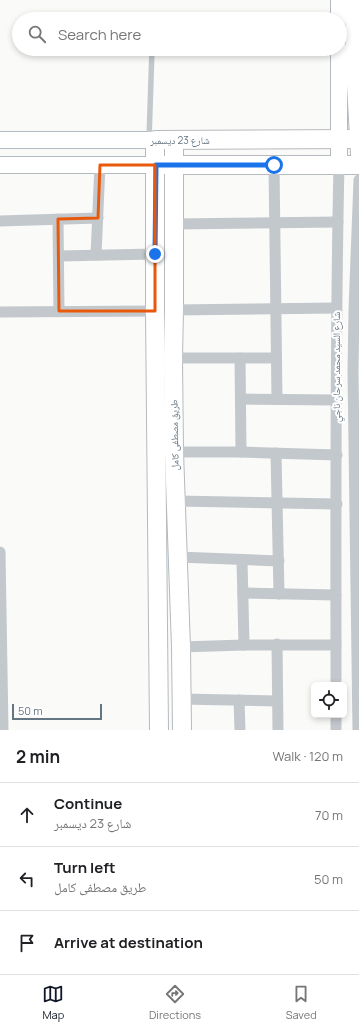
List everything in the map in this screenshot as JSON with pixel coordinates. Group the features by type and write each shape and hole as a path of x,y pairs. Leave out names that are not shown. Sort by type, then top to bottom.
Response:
{"main road":[{"name":"شارع 23 ديسمبر","path":"152,140 339,140 359,144"},
{"name":"طريق مصطفى كامل","path":"152,140 156,165 155,311 159,730"},
{"name":"طريق مصطفى كامل","path":"174,140 174,452 181,647 182,730"},
{"path":"156,165 359,165"}],"street":[{"path":"339,0 339,12"},
{"path":"354,0 359,144"},
{"name":"شارع السيد محمد سرحان ناجي","path":"336,682 336,308 339,165 339,56"},
{"name":"شارع 23 ديسمبر","path":"0,140 152,140"},
{"path":"0,164 156,165"},
{"path":"96,255 100,165"},
{"path":"274,165 277,399"},
{"name":"شارع السيد محمد سرحان ناجي","path":"358,727 356,310 359,180"},
{"path":"0,222 98,218"},
{"path":"58,219 59,311"},
{"path":"174,224 338,222"},
{"path":"58,256 155,254"},
{"path":"174,310 336,308"},
{"path":"0,312 155,311"},
{"path":"173,358 276,358"},
{"path":"240,358 241,452"},
{"path":"241,399 336,400"},
{"path":"174,452 241,452 337,455"},
{"path":"276,453 280,594"},
{"path":"176,501 336,504"},
{"path":"0,552 3,730"},
{"path":"178,557 279,561"},
{"path":"242,560 244,645"},
{"path":"243,593 336,594"},
{"path":"277,644 278,730"},
{"path":"181,647 336,644"},
{"path":"181,699 277,701"},
{"path":"239,700 240,730"},
{"path":"336,718 336,730"}],"lane":[{"path":"152,56 152,140"}],"highlighted area":[{"path":"100,165 155,165 155,311 59,311 58,219 98,218"}],"route":[{"path":"155,254 156,165 274,165"}]}
